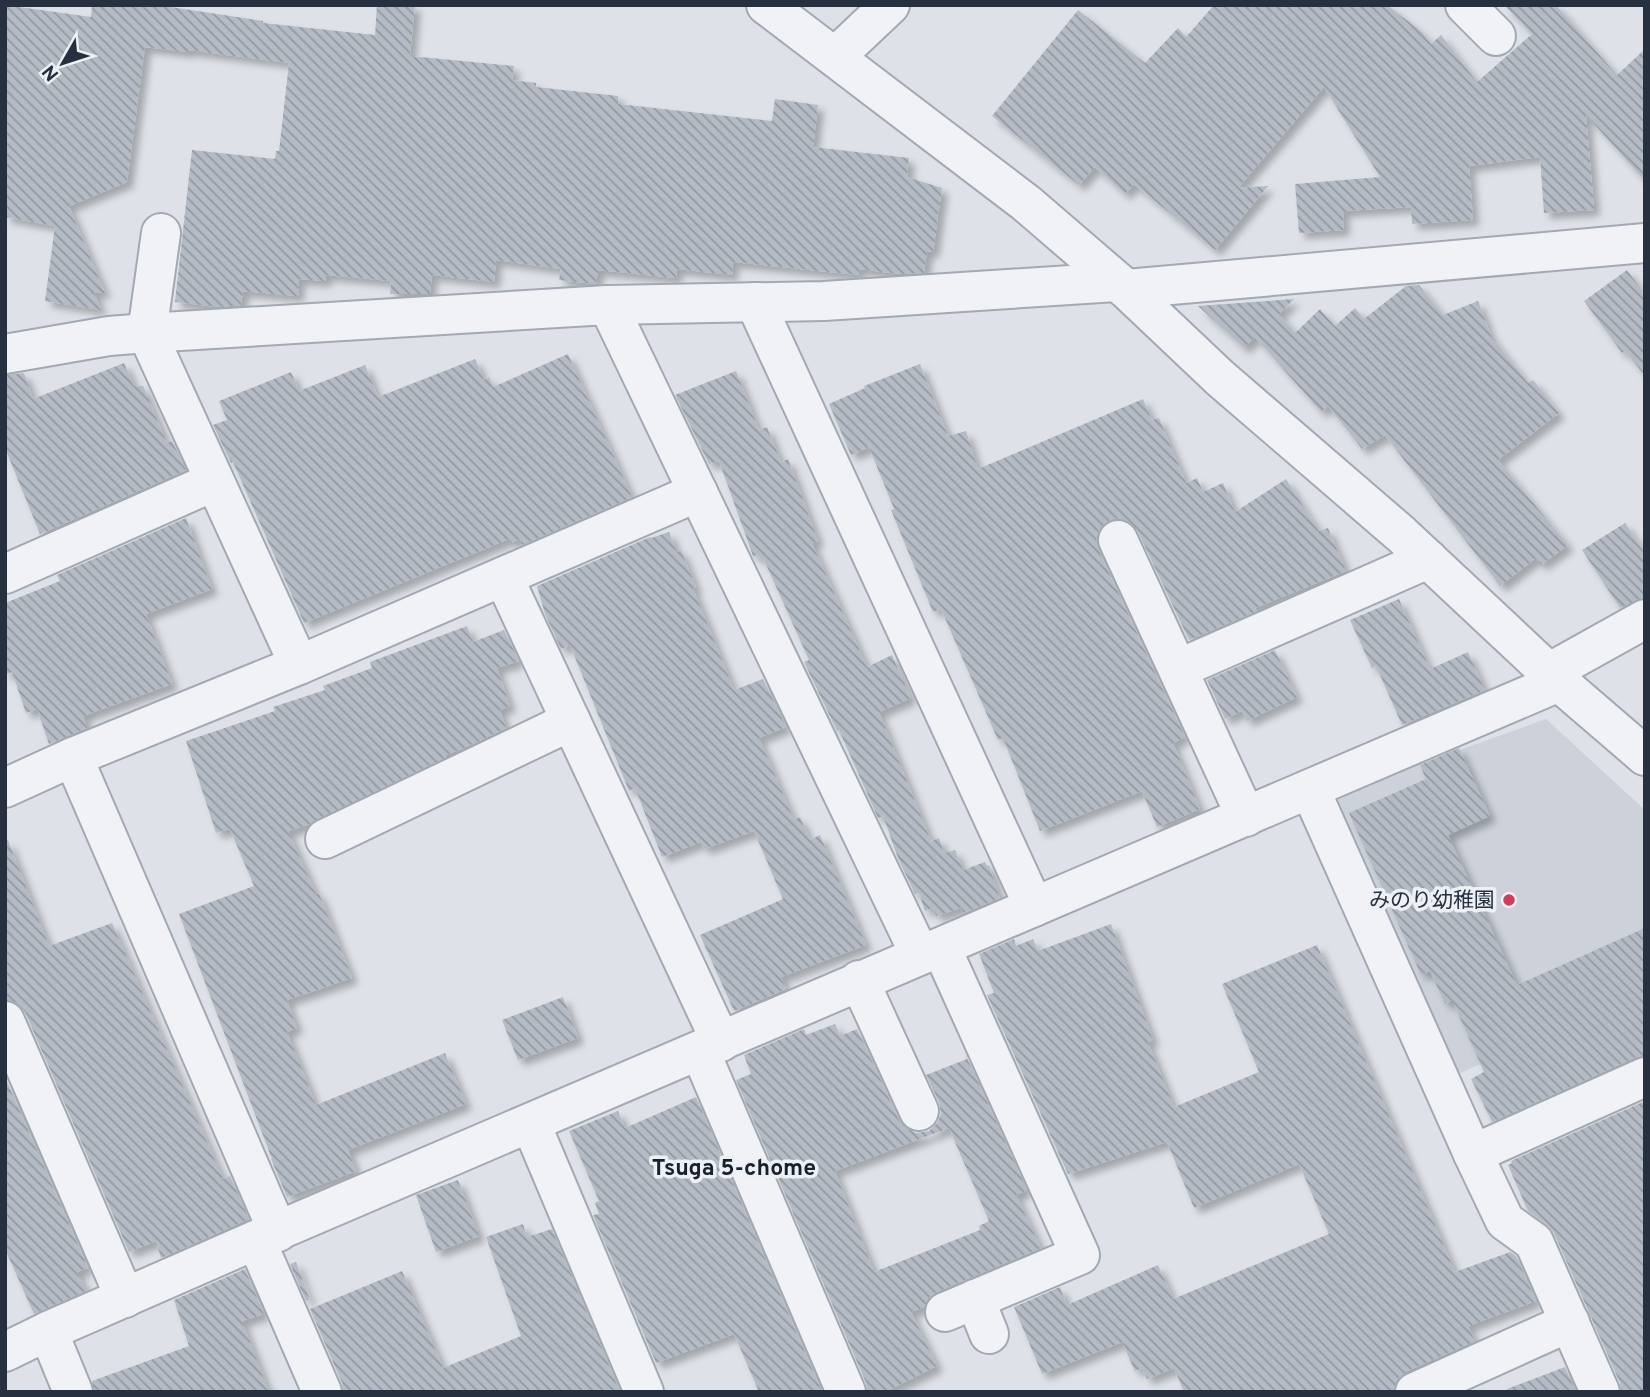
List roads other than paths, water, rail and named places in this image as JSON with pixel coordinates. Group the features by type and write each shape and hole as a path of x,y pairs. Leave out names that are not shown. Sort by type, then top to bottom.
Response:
{"street":[{"path":"766,5 1026,203 1645,756"},
{"path":"835,57 890,5"},
{"path":"1465,5 1496,36"},
{"path":"161,233 147,333 299,665"},
{"path":"6,355 108,335 608,305 863,299 1121,286 1645,243"},
{"path":"755,302 1034,907"},
{"path":"608,305 698,492 931,951 1080,1255 960,1306 989,1334"},
{"path":"5,574 214,482"},
{"path":"5,788 73,757 504,578 698,492"},
{"path":"1118,540 1246,817"},
{"path":"1178,669 1427,559"},
{"path":"504,578 571,721 710,1047 846,1392"},
{"path":"5,1352 267,1236 1310,789 1554,677 1645,619"},
{"path":"324,839 571,721"},
{"path":"73,757 267,1236 322,1392"},
{"path":"1310,789 1505,1221 1534,1242 1600,1392"},
{"path":"859,981 919,1111"},
{"path":"5,1021 125,1298"},
{"path":"1473,1154 1645,1077"},
{"path":"531,1124 644,1392"},
{"path":"1430,1389 1570,1322"},
{"path":"48,1331 73,1392"}],"place":[{"name":"みのり幼稚園","path":"1509,900"}],"district":[{"name":"Tsuga 5-chome","path":"734,1167"}]}
